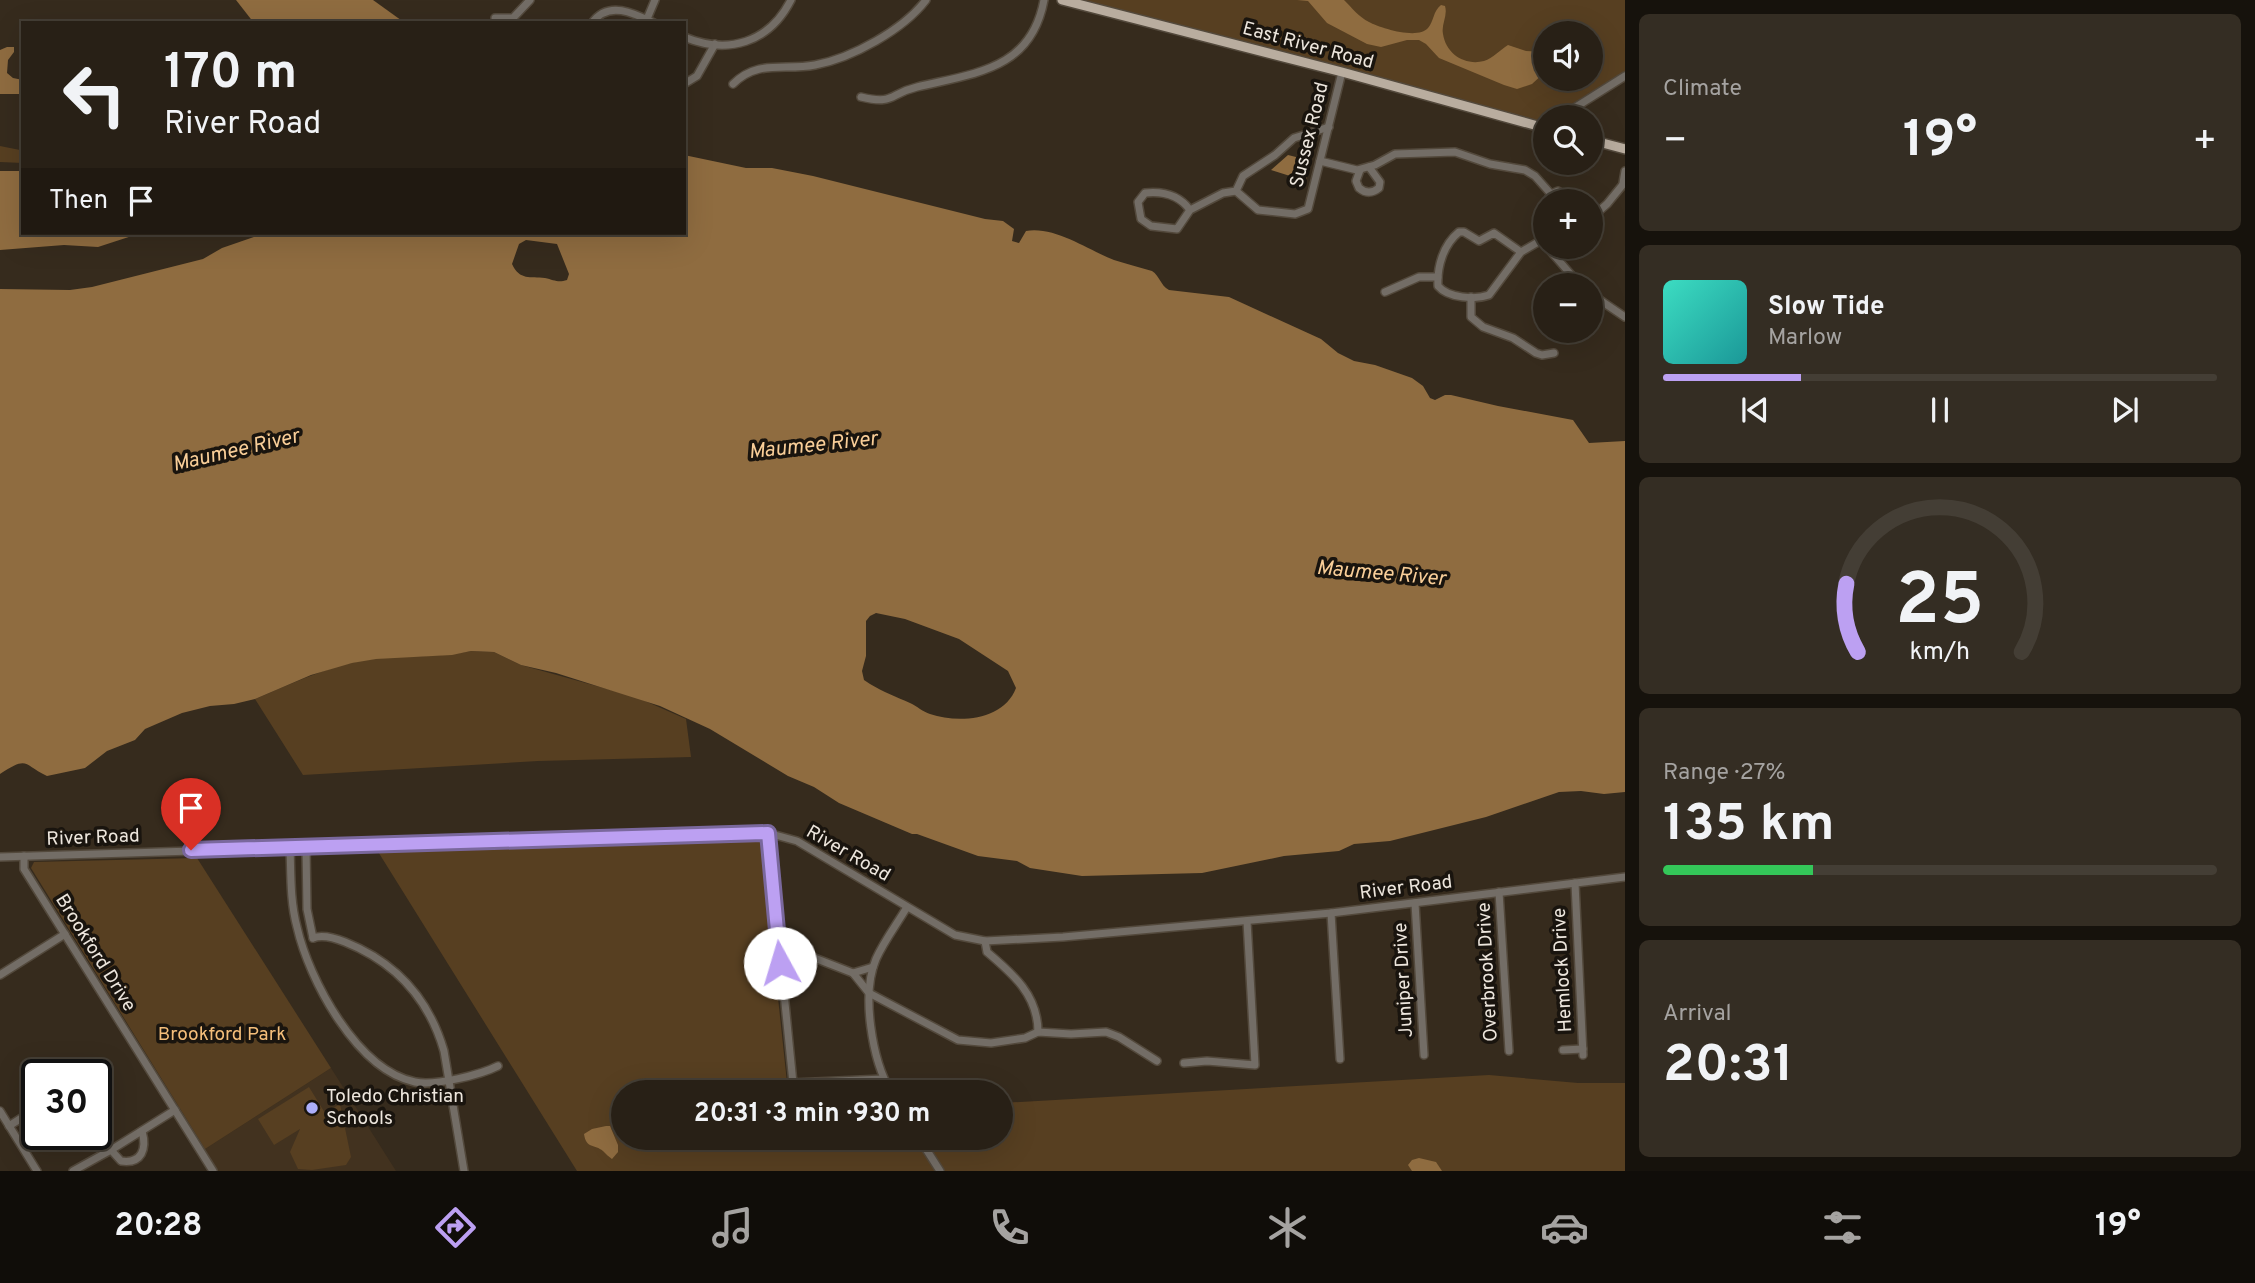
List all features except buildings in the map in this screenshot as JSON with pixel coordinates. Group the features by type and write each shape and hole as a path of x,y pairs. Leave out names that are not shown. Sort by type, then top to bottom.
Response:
{"main road":[{"name":"East River Road","path":"1062,0 1533,124"},
{"path":"1603,143 1625,149"}],"street":[{"path":"495,18 513,18 519,15 530,0"},
{"path":"594,21 601,13 614,9 651,21 655,0"},
{"path":"686,38 700,43 744,43 773,26 791,0"},
{"path":"733,84 751,70 816,65 853,52 902,23 926,0"},
{"path":"862,97 884,101 911,88 972,76 998,64 1032,36 1041,16 1044,0"},
{"path":"686,83 697,76 715,44"},
{"name":"Sussex Road","path":"1236,191 1258,210 1300,213 1308,209 1342,72"},
{"path":"1579,105 1625,76"},
{"path":"1190,210 1179,197 1163,193 1145,193 1138,202 1143,222 1177,229 1190,210 1223,192 1236,191 1243,176 1275,155 1294,138 1328,127"},
{"path":"1312,133 1325,143"},
{"path":"1320,161 1360,170 1395,154 1455,152 1490,164 1525,170 1535,176 1544,189"},
{"path":"1360,170 1356,181 1359,188 1365,192 1373,192 1379,188 1380,181 1368,167"},
{"path":"1603,208 1624,182 1625,171"},
{"path":"1521,252 1494,233 1479,241 1462,232 1453,238 1444,252 1438,286 1441,291 1471,297 1485,296 1495,289 1521,252 1533,247"},
{"path":"1559,259 1570,273"},
{"path":"1385,292 1419,277 1438,277"},
{"path":"1471,297 1471,317 1483,327 1513,338 1535,354 1554,353"},
{"path":"1603,302 1625,317"},
{"path":"768,833 793,1080"},
{"name":"River Road","path":"0,857 768,833 797,841 956,934 985,941 1063,937 1331,913 1625,877"},
{"path":"290,847 292,903 304,950 330,1004 351,1035 373,1059 398,1075 415,1082 431,1083 485,1072 498,1066"},
{"path":"304,950 313,937 307,909 306,847"},
{"name":"Brookford Drive","path":"24,856 24,869 213,1171"},
{"name":"Hemlock Drive","path":"1563,1050 1583,1052 1574,883"},
{"name":"Overbrook Drive","path":"1499,892 1508,1051"},
{"name":"Juniper Drive","path":"1415,903 1424,1055"},
{"path":"863,1080 883,1079 874,1043 869,993 876,958 906,907"},
{"path":"1331,913 1340,1059"},
{"path":"1184,1062 1255,1065 1247,921"},
{"path":"776,928 787,942 799,951 853,973 869,993 904,1009 950,1037 967,1042 1025,1038 1038,1032 1112,1033 1157,1061"},
{"path":"0,975 65,934"},
{"path":"313,937 336,939 371,953 411,987 424,1005 439,1034 450,1079 464,1171"},
{"path":"985,941 987,952 1016,977 1031,999 1038,1020 1038,1032"},
{"path":"780,963 787,955 799,951"},
{"path":"853,973 873,967"},
{"path":"863,1080 878,1064"},
{"path":"112,1149 175,1110"},
{"path":"0,1111 37,1171"},
{"path":"9,1126 21,1118"},
{"path":"74,1171 111,1150 121,1161 130,1162 139,1158 145,1150 142,1131"},
{"path":"927,1150 940,1171"}],"shaded area":[{"name":"Toledo Christian Schools","path":"331,1068 396,1171 218,1171 205,1149"}],"green space":[{"path":"1083,0 1625,0 1625,71 1603,85 1603,21 1533,21 1533,91 1593,91 1570,105 1533,105 1533,119"},
{"path":"0,146 20,150 21,163 0,162"},
{"path":"471,651 494,652 521,665 636,697 686,719 691,757 538,761 303,775 255,699 313,675 358,661"},
{"path":"761,837 787,1080 611,1080 611,1150 1013,1150 1013,1102 1489,1075 1578,1083 1625,1083 1625,1171 577,1171 377,850"},
{"name":"Brookford Park","path":"197,858 331,1068 205,1149 31,868 34,862"},
{"path":"309,1087 325,1113 340,1104 351,1157 346,1165 312,1170 298,1169 290,1152 300,1129 274,1145 258,1119"}],"water":[{"path":"236,0 373,0 402,21 252,21"},
{"path":"1297,0 1344,0 1369,22 1408,33 1428,28 1438,7 1445,6 1443,34 1452,53 1463,60 1477,62 1484,61 1508,45 1533,51 1533,83 1517,89 1504,85 1439,58 1419,40 1407,40 1381,47 1367,44 1327,23 1308,1"},
{"path":"14,47 8,60 7,73 21,80 21,94 0,94 0,50"},
{"name":"Maumee River","path":"686,155 746,168 772,168 813,176 985,219 1003,221 1014,229 1012,241 1019,243 1026,231 1037,230 1060,235 1114,260 1152,271 1169,290 1229,297 1321,339 1338,353 1354,361 1412,378 1435,400 1451,395 1573,420 1589,443 1625,441 1625,792 1559,792 1486,817 1390,841 1354,844 1339,851 1284,856 1202,873 1082,876 1030,868 1017,861 978,856 912,834 839,803 710,729 660,706 556,673 521,665 494,652 471,651 352,663 311,675 255,699 182,713 145,729 135,740 107,751 85,768 47,776 21,763 0,774 0,289 70,290 92,287 203,259 222,248 259,235 686,235","holes":["526,240 557,244 569,274 567,280 526,277 518,273 512,264 519,244","876,613 905,619 959,639 1008,671 1016,688 1010,699 991,713 954,719 927,713 864,680 862,671 866,656 866,621"]},
{"path":"1288,155 1309,166 1306,181 1271,170"},
{"path":"0,171 21,171 21,235 135,235 98,247 64,245 0,250"},
{"path":"610,1126 611,1150 618,1150 612,1159 585,1139 584,1134 592,1129"},
{"path":"1419,1158 1436,1162 1442,1171 1412,1171 1408,1165"}],"place":[{"name":"Toledo Christian Schools","path":"312,1108"}],"route":[{"path":"191,850 768,833 780,963"}]}
